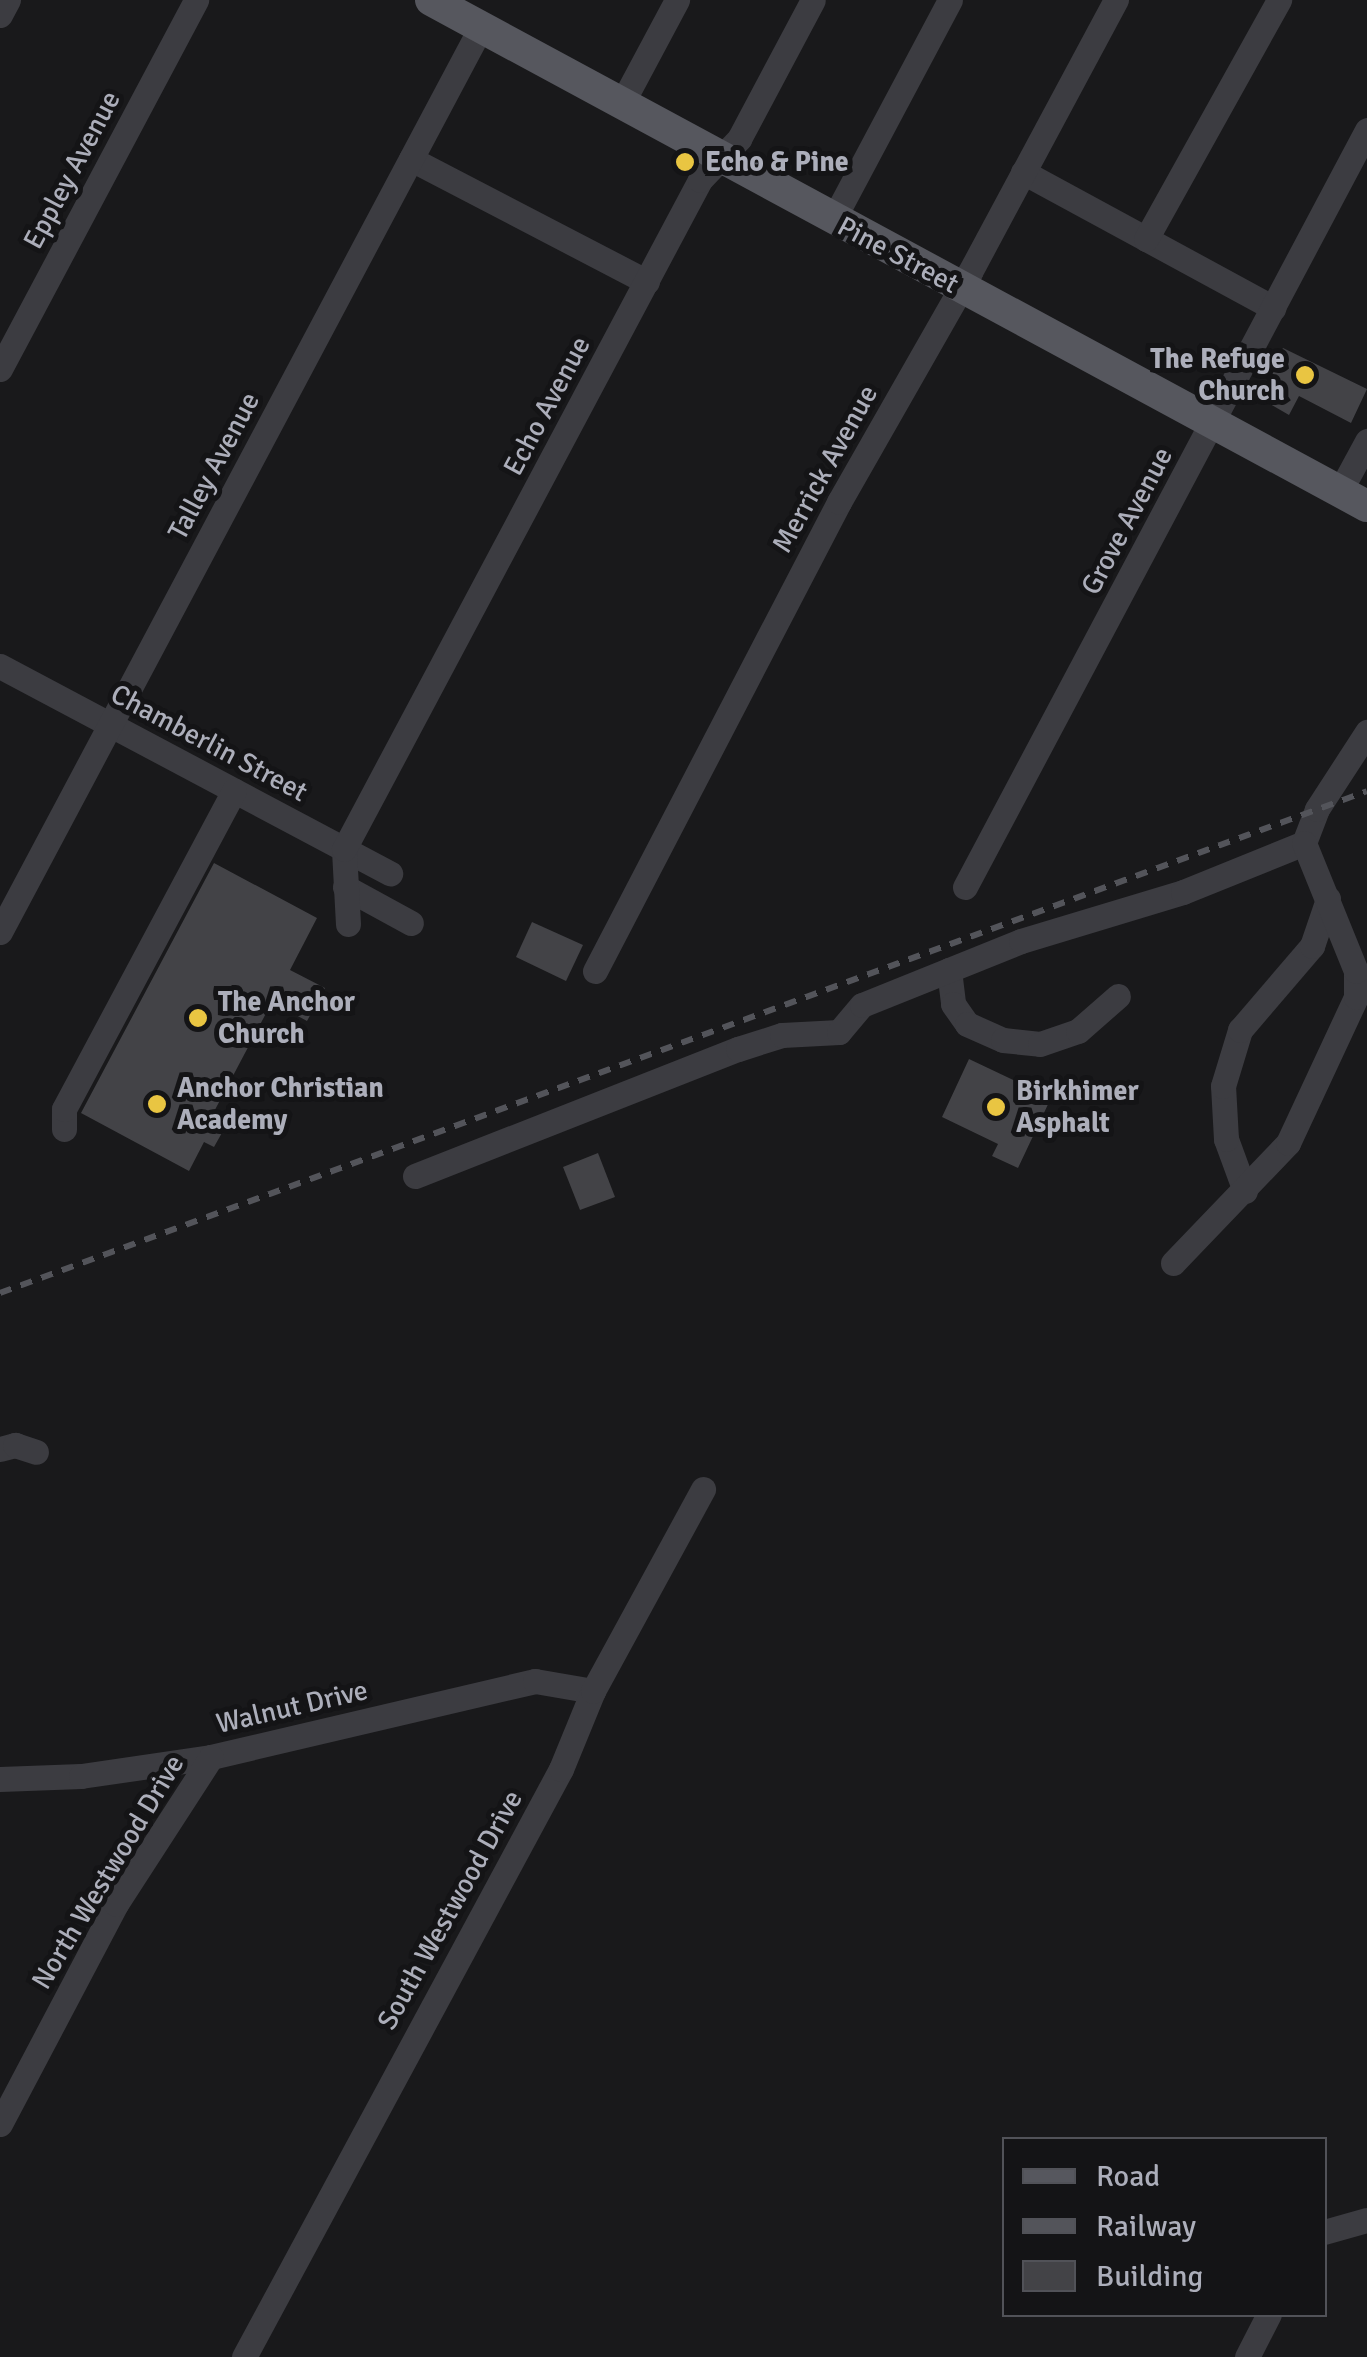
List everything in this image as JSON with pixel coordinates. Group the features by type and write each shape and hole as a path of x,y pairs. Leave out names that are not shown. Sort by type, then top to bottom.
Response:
{"main road":[{"name":"Pine Street","path":"431,0 1354,499"}],"street":[{"path":"0,15 8,0"},
{"name":"Eppley Avenue","path":"0,369 196,0"},
{"path":"622,102 677,0"},
{"name":"Echo Avenue","path":"344,849 700,180 739,139 813,0"},
{"path":"833,220 950,0"},
{"name":"Merrick Avenue","path":"594,971 838,502 960,288 1116,0"},
{"path":"1146,239 1279,0"},
{"name":"Talley Avenue","path":"0,932 480,27"},
{"name":"Grove Avenue","path":"965,887 1003,808 1214,424 1367,130"},
{"path":"411,158 647,282"},
{"path":"1023,172 1274,308"},
{"path":"1354,499 1367,441"},
{"name":"Chamberlin Street","path":"0,666 390,873"},
{"path":"415,1176 767,1040 839,1032 862,1005 1021,941 1183,892 1304,843 1326,796 1367,732"},
{"path":"64,1129 64,1109 234,791"},
{"path":"1172,1264 1288,1142 1356,997 1356,971 1304,843"},
{"path":"344,849 348,924"},
{"path":"345,887 411,923"},
{"path":"1245,1190 1226,1139 1224,1086 1240,1030 1312,946 1328,899"},
{"path":"949,970 953,1004 967,1024 1003,1040 1040,1044 1078,1030 1118,996"},
{"path":"0,1449 15,1445 36,1452"},
{"name":"South Westwood Drive","path":"244,2357 562,1769 593,1691 703,1489"},
{"name":"Walnut Drive","path":"0,1779 81,1776 211,1757 535,1681 593,1691"},
{"name":"North Westwood Drive","path":"0,2124 116,1904 211,1757"},
{"path":"1327,2231 1367,2220"},
{"path":"1247,2357 1267,2317"}],"building":[{"name":"The Refuge Church","path":"1283,348 1367,389 1351,423 1299,396 1289,415 1258,397"},
{"name":"The Anchor Church","path":"214,863 317,918 290,970 325,988 307,1021 272,1002 208,1123 223,1131 214,1147 204,1142 189,1171 81,1113"},
{"path":"532,922 583,945 566,981 516,957"},
{"name":"Birkhimer Asphalt","path":"969,1059 1051,1098 1018,1168 992,1156 998,1144 942,1117"},
{"path":"598,1153 615,1197 580,1210 563,1167"}],"railway":[{"path":"0,1293 1367,791"}],"place":[{"name":"Echo & Pine","path":"685,162"},
{"name":"The Refuge Church","path":"1305,375"},
{"name":"The Anchor Church","path":"198,1018"},
{"name":"Anchor Christian Academy","path":"157,1104"},
{"name":"Birkhimer Asphalt","path":"996,1107"}]}
